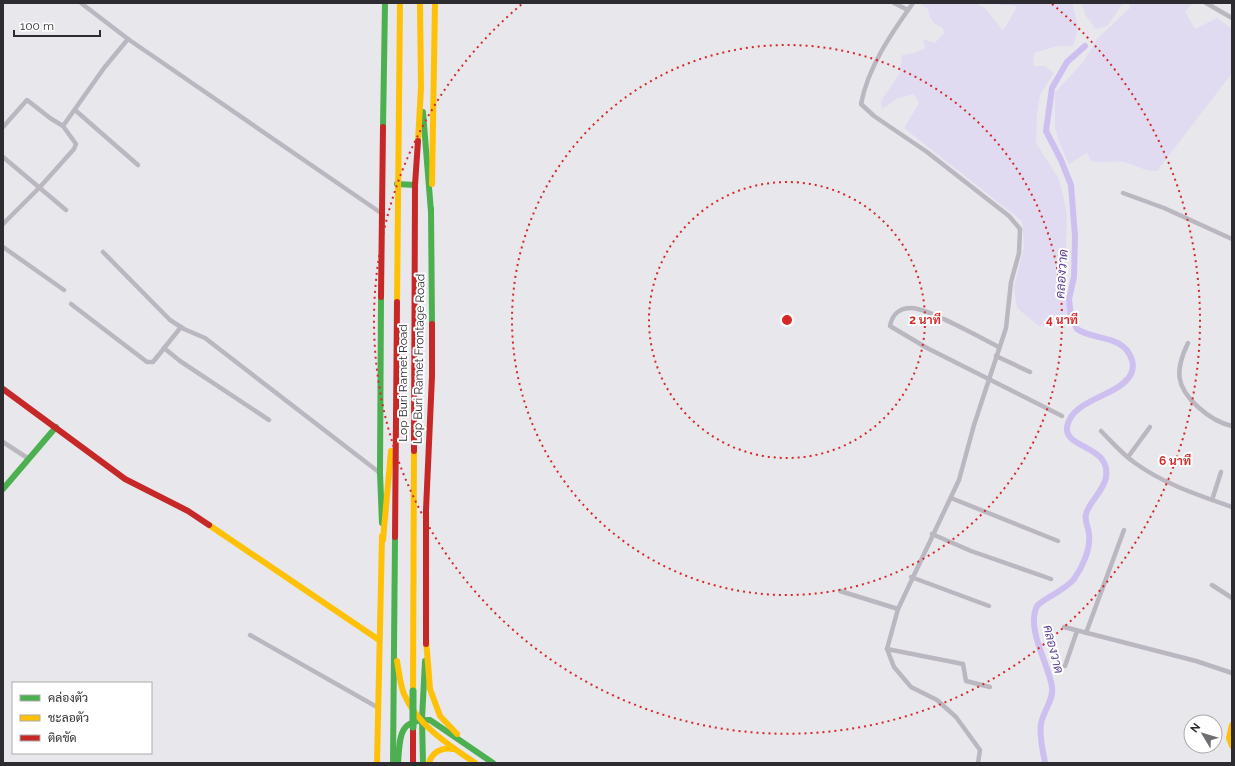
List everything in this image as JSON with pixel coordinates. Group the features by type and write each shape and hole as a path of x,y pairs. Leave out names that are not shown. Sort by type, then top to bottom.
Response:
{"main road":[{"path":"383,540 380,473 380,213 385,4"},
{"name":"Lop Buri Ramet Road","path":"393,763 395,400 400,4"},
{"name":"Lop Buri Ramet Road","path":"413,763 415,185 421,88 420,5"},
{"name":"Lop Buri Ramet Frontage Road","path":"423,763 422,719 426,639 426,510 432,376 431,212 435,6"},
{"path":"421,88 431,212"},
{"path":"397,184 415,185"},
{"path":"3,388 125,479 188,511 379,640"},
{"path":"377,763 377,707 383,540 395,400"},
{"path":"3,489 56,427"},
{"path":"426,639 430,689 434,702 440,716 464,742"},
{"path":"394,648 401,686 406,698 422,719 448,744 475,763"},
{"path":"398,763 400,733 404,726 422,719 430,720 494,763"},
{"path":"1232,725 1229,738 1232,746"},
{"path":"429,763 430,759 440,749 446,748 458,751"}],"street":[{"path":"81,3 128,39 380,213"},
{"path":"894,3 908,10"},
{"path":"912,3 886,43 864,88 861,104 1009,216 1020,229 1019,253 1012,282 1006,328 989,378 959,480 911,577 898,608 887,649 894,667 911,687 937,700 956,717 980,750 978,763"},
{"path":"1206,3 1232,18"},
{"path":"63,126 104,68 128,39"},
{"path":"3,127 27,100 63,126 76,144 40,187 3,224"},
{"path":"75,110 138,165"},
{"path":"3,157 66,210"},
{"path":"1123,193 1164,208 1232,239"},
{"path":"3,247 64,290"},
{"path":"103,252 170,320 205,338 380,473"},
{"path":"71,304 147,362 153,362 181,327"},
{"path":"999,347 946,321 912,308 899,310 891,320 890,326 933,351 1062,416"},
{"path":"1188,343 1179,372 1180,382 1184,391 1206,414 1232,426"},
{"path":"164,348 180,361 269,420"},
{"path":"996,356 1030,372"},
{"path":"1128,457 1150,427"},
{"path":"1101,431 1128,457 1146,470 1172,484 1232,507"},
{"path":"3,442 29,459"},
{"path":"1212,500 1221,472"},
{"path":"951,498 1058,541"},
{"path":"1086,634 1124,530"},
{"path":"932,534 971,551 1051,579"},
{"path":"911,577 989,606"},
{"path":"1212,585 1232,598"},
{"path":"840,591 898,608"},
{"path":"1064,627 1086,634 1196,661 1232,673"},
{"path":"1065,666 1077,631"},
{"path":"250,635 377,707"},
{"path":"887,649 963,664 966,681 990,687"}],"shaded area":[{"path":"919,3 976,3 986,9 1003,31 1017,7 994,3 1072,3 1073,5 1078,28 1073,46 1058,46 1034,53 1033,66 1045,66 1054,73 1040,95 1037,114 1036,143 1059,179 1067,213 1065,286 1069,324 1039,326 1017,308 1014,287 1024,247 1022,221 904,128 919,103 914,94 898,98 882,109 881,101 900,73 902,55 915,53 925,48 923,39 935,43 944,33 943,28 932,21 928,9"},
{"path":"1081,3 1123,3 1107,26 1096,29 1086,16"},
{"path":"1129,3 1192,3 1185,12 1195,29 1217,18 1232,29 1232,73 1157,171 1144,169 1123,162 1091,161 1087,153 1069,164 1059,142 1055,127 1055,93 1084,61 1098,38 1130,8"}],"waterway":[{"name":"คลองวาด","path":"1045,763 1040,733 1042,719 1050,701 1052,687 1036,637 1034,617 1038,605 1070,583 1080,569 1089,546 1086,514 1103,487 1106,477 1106,467 1102,459 1073,440 1068,434 1067,427 1071,417 1077,410 1125,382 1131,374 1133,367 1132,360 1128,352 1122,346 1108,339 1084,333 1077,329 1071,317 1069,299 1074,277 1075,236 1071,185 1061,160 1046,131 1052,88 1067,62 1085,46"}],"traffic: fast":[{"path":"383,127 385,3"},
{"path":"423,112 431,212"},
{"path":"397,184 415,185"},
{"path":"431,209 432,324"},
{"path":"381,297 380,473 382,523"},
{"path":"3,489 56,427"},
{"path":"393,763 395,537"},
{"path":"423,763 422,719 425,661"},
{"path":"413,691 413,727"},
{"path":"398,763 399,745 403,731 406,726 420,720 430,720 493,763"}],"traffic: slow":[{"path":"397,302 400,3"},
{"path":"418,141 421,88 420,3"},
{"path":"432,184 435,3"},
{"path":"383,540 391,451"},
{"path":"413,691 414,451"},
{"path":"209,525 379,640"},
{"path":"377,763 382,536"},
{"path":"426,639 430,689 440,716 457,734"},
{"path":"397,661 404,694 417,715 425,725 475,763"},
{"path":"1232,725 1229,738 1232,746"},
{"path":"429,763 432,756 438,751 453,749"}],"traffic: jam":[{"path":"381,297 383,127"},
{"path":"414,451 415,185 418,141"},
{"path":"395,537 397,302"},
{"path":"426,644 426,510 432,376 432,324"},
{"path":"3,389 125,479 188,511 209,525"},
{"path":"413,727 413,763"}]}
